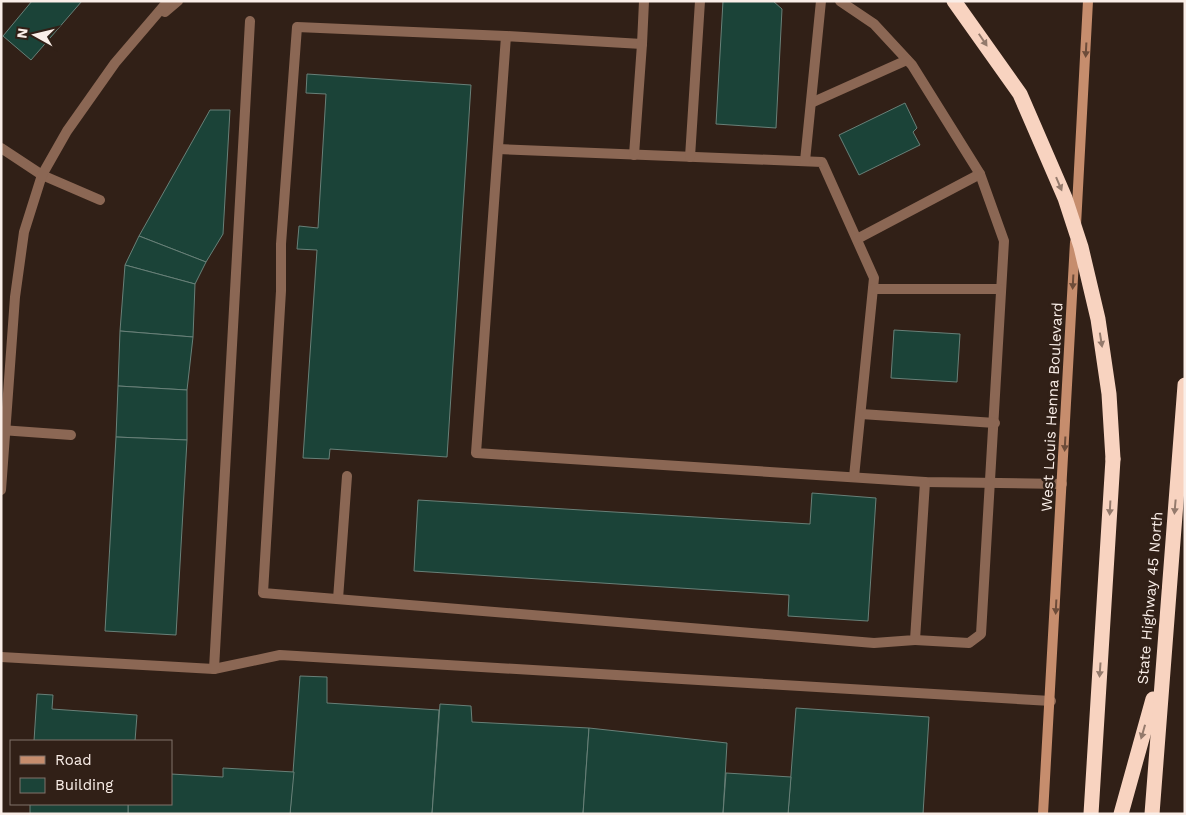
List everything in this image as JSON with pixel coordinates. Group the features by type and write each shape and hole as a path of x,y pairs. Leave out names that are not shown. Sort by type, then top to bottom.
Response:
{"highway":[{"path":"954,1 1020,94 1043,145 1082,247 1098,319 1109,394 1112,459 1091,814"},
{"name":"State Highway 45 North","path":"1152,814 1185,385"},
{"path":"1121,814 1162,668"}],"main road":[{"name":"West Louis Henna Boulevard","path":"1043,814 1051,701 1088,1"}],"street":[{"path":"1,490 3,430 15,297 24,232 42,175 67,131 115,63 154,20 168,1"},
{"path":"154,20 178,1"},
{"path":"634,155 644,1"},
{"path":"690,157 700,1"},
{"path":"805,161 821,1"},
{"path":"642,44 297,27 281,244 281,291 263,593 874,643 914,640 969,643 981,634 995,423 1000,290 1004,242 980,174 907,60 874,24 840,1"},
{"path":"214,668 250,20"},
{"path":"506,36 476,453 926,482 990,481 1062,484"},
{"path":"811,103 907,60"},
{"path":"1,148 42,175 100,200"},
{"path":"498,149 822,162 874,278 854,477"},
{"path":"857,239 980,174"},
{"path":"873,289 1000,290"},
{"path":"861,414 995,423"},
{"path":"3,430 71,435"},
{"path":"338,599 347,476"},
{"path":"914,640 926,482"},
{"path":"1,657 214,668 280,655 1051,701"}],"building":[{"path":"32,1 82,1 31,60 3,36"},
{"path":"723,1 773,1 782,9 776,128 716,124"},
{"path":"307,74 471,85 447,457 330,449 329,459 303,458 317,250 297,249 299,226 318,228 326,94 306,93"},
{"path":"905,103 917,128 913,132 920,145 859,175 839,135"},
{"path":"210,110 230,110 223,234 206,262 139,236"},
{"path":"139,236 206,262 195,284 125,265"},
{"path":"125,265 195,284 193,337 120,331"},
{"path":"894,330 960,334 957,382 891,378"},
{"path":"120,331 193,337 187,390 118,386"},
{"path":"118,386 187,390 187,440 116,437"},
{"path":"116,437 187,440 176,635 105,631"},
{"path":"812,493 876,498 868,621 788,616 789,595 414,571 418,500 810,524"},
{"path":"300,676 327,677 327,703 439,710 432,814 290,814"},
{"path":"37,694 53,695 52,709 137,715 135,740 34,740"},
{"path":"440,704 471,706 472,722 589,728 583,814 432,814"},
{"path":"796,708 929,717 923,814 788,814"},
{"path":"589,728 727,743 723,814 583,814"},
{"path":"223,768 294,772 290,814 128,814 128,805 172,805 172,774 223,777"},
{"path":"726,773 791,777 788,814 723,814"},
{"path":"30,805 128,805 128,814 30,814"}]}
